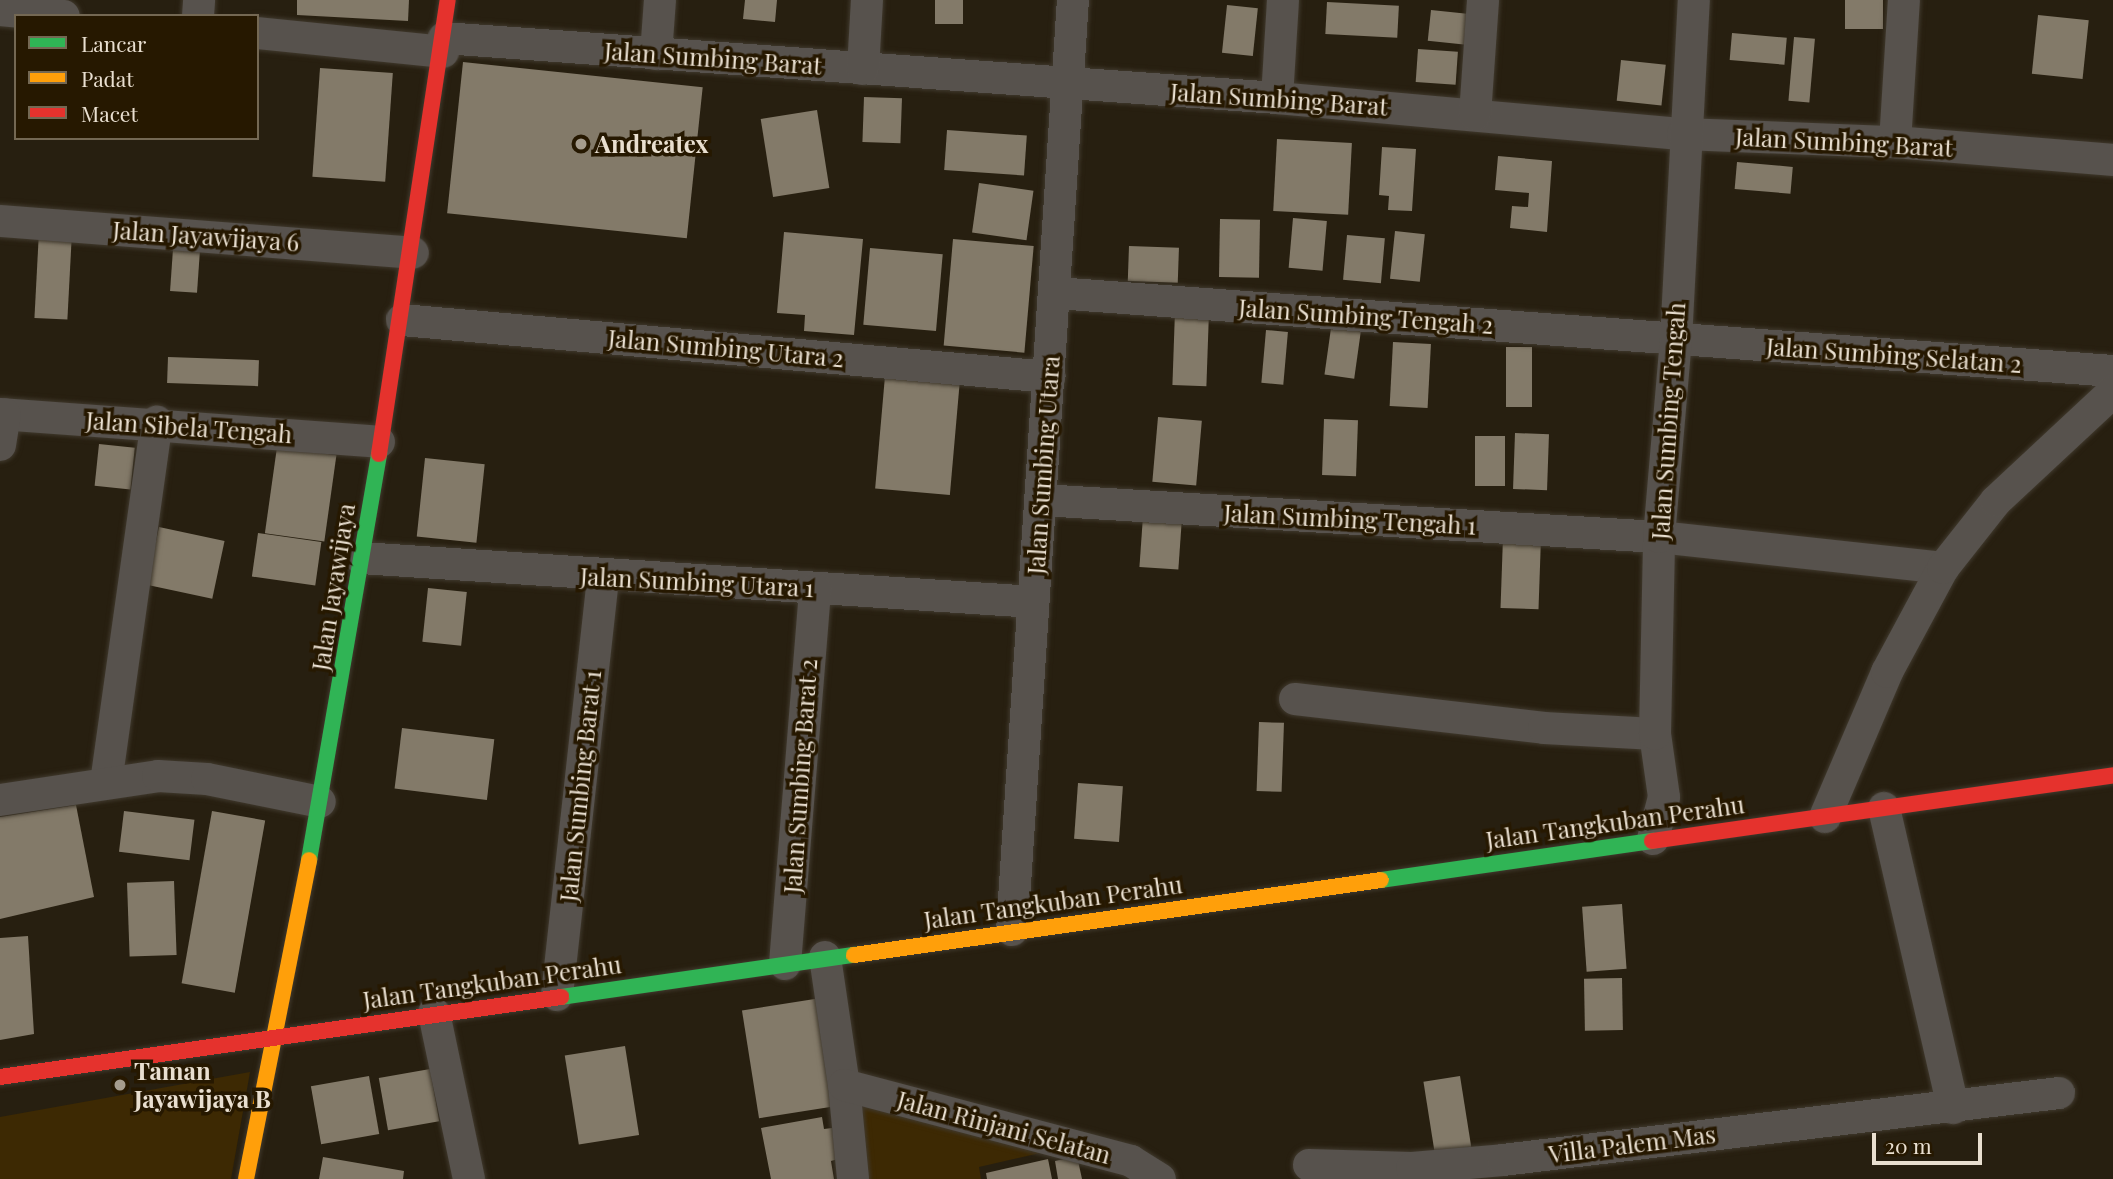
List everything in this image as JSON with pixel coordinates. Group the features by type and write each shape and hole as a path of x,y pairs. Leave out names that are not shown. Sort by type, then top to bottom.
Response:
{"main road":[{"name":"Jalan Jayawijaya","path":"246,1179 320,802 413,253 444,45 448,0"},
{"name":"Jalan Tangkuban Perahu","path":"0,1077 557,995 2113,775"}],"street":[{"path":"656,54 660,0"},
{"path":"863,69 867,0"},
{"name":"Jalan Sumbing Utara","path":"1012,930 1056,293 1073,0"},
{"path":"1277,98 1283,0"},
{"path":"1475,115 1483,0"},
{"name":"Jalan Sumbing Tengah","path":"1653,839 1664,797 1655,734 1659,537 1676,340 1684,134 1694,0"},
{"path":"1895,142 1904,0"},
{"path":"0,10 43,14"},
{"name":"Jalan Sumbing Barat","path":"259,33 444,45 656,54 1277,98 1684,134 1895,142 2113,160"},
{"name":"Jalan Jayawijaya 6","path":"0,221 413,253"},
{"name":"Jalan Sumbing Tengah 2","path":"1056,293 1676,340"},
{"name":"Jalan Sumbing Utara 2","path":"402,320 1049,377"},
{"name":"Jalan Sumbing Selatan 2","path":"1676,340 2113,371"},
{"path":"1825,817 1887,672 1943,568 1996,500 2113,392"},
{"path":"0,445 2,414"},
{"name":"Jalan Sibela Tengah","path":"2,414 156,422 379,442"},
{"path":"106,783 156,422"},
{"name":"Jalan Sumbing Tengah 1","path":"1041,500 1659,537 1943,568"},
{"name":"Jalan Sumbing Utara 1","path":"361,558 603,577 1034,602"},
{"name":"Jalan Sumbing Barat 1","path":"557,995 603,577"},
{"name":"Jalan Sumbing Barat 2","path":"785,964 815,589"},
{"path":"1295,699 1544,728 1655,734"},
{"path":"0,800 158,776 207,779 320,802"},
{"path":"1884,808 1953,1108"},
{"path":"825,957 844,1085 853,1179"},
{"path":"434,1013 469,1179"},
{"name":"Jalan Rinjani Selatan","path":"844,1085 1131,1161 1160,1179"},
{"name":"Villa Palem Mas","path":"1309,1166 1412,1168 1490,1161 1953,1108 2059,1093"}],"shaded area":[{"path":"250,1072 231,1179 0,1179 0,1117"},
{"path":"856,1098 1049,1151 979,1167 981,1179 865,1179"}],"building":[{"path":"297,0 409,0 408,21 297,15"},
{"path":"745,0 777,0 775,22 743,19"},
{"path":"935,0 963,0 963,24 935,24"},
{"path":"1845,0 1883,0 1883,29 1845,29"},
{"path":"1327,2 1399,6 1397,38 1325,34"},
{"path":"1227,5 1258,8 1253,56 1222,53"},
{"path":"1431,10 1472,14 1469,45 1428,41"},
{"path":"2038,15 2089,20 2083,79 2032,74"},
{"path":"1732,33 1787,38 1784,65 1730,60"},
{"path":"1794,37 1815,39 1809,103 1788,101"},
{"path":"1418,49 1458,52 1456,85 1416,82"},
{"path":"1621,60 1666,65 1661,105 1617,101"},
{"path":"463,62 703,87 687,238 447,213"},
{"path":"320,68 393,73 385,182 312,177"},
{"path":"864,97 902,98 900,143 862,142"},
{"path":"817,110 829,188 773,197 761,119"},
{"path":"947,130 1027,136 1024,175 944,170"},
{"path":"1277,139 1352,143 1348,215 1273,211"},
{"path":"1382,147 1416,149 1412,211 1388,210 1389,196 1379,195"},
{"path":"1498,156 1552,161 1547,232 1510,228 1512,206 1528,207 1529,193 1495,190"},
{"path":"1737,162 1793,167 1790,194 1735,189"},
{"path":"979,183 1033,191 1027,240 972,233"},
{"path":"1293,218 1327,221 1323,271 1289,268"},
{"path":"1220,219 1260,220 1259,278 1219,277"},
{"path":"39,231 72,233 67,320 34,318"},
{"path":"1395,231 1425,234 1420,282 1390,279"},
{"path":"784,232 863,239 854,335 804,331 805,315 777,313"},
{"path":"1347,235 1385,238 1381,283 1343,280"},
{"path":"953,239 1034,246 1024,353 944,346"},
{"path":"1129,246 1179,248 1178,283 1128,281"},
{"path":"870,248 943,254 936,331 863,325"},
{"path":"173,249 200,251 197,293 170,291"},
{"path":"1175,311 1209,312 1206,386 1172,385"},
{"path":"1332,321 1362,325 1354,379 1324,374"},
{"path":"1266,330 1288,332 1283,385 1261,383"},
{"path":"1393,342 1431,344 1428,408 1390,406"},
{"path":"1506,347 1532,347 1532,407 1506,407"},
{"path":"168,357 259,360 258,386 167,383"},
{"path":"885,376 960,383 950,495 875,489"},
{"path":"1158,417 1202,421 1196,486 1152,482"},
{"path":"1324,419 1358,420 1356,476 1322,475"},
{"path":"1515,433 1549,434 1547,490 1513,489"},
{"path":"1475,436 1505,436 1505,486 1475,486"},
{"path":"99,444 135,448 130,490 95,486"},
{"path":"277,447 336,455 324,542 265,533"},
{"path":"425,458 485,464 476,543 417,537"},
{"path":"1143,516 1182,519 1178,570 1139,567"},
{"path":"159,527 225,541 212,599 147,585"},
{"path":"258,533 321,542 315,585 252,577"},
{"path":"1503,537 1541,538 1538,609 1501,608"},
{"path":"428,588 467,592 461,646 422,642"},
{"path":"1259,722 1284,723 1282,792 1257,791"},
{"path":"402,728 494,739 487,800 395,789"},
{"path":"1078,783 1123,786 1119,842 1074,839"},
{"path":"76,805 94,897 0,919 0,817"},
{"path":"124,811 194,820 189,860 119,852"},
{"path":"212,811 265,820 235,993 182,983"},
{"path":"174,881 177,955 130,957 127,883"},
{"path":"1622,904 1627,969 1587,972 1582,907"},
{"path":"28,936 34,1034 0,1040 0,938"},
{"path":"1622,978 1623,1030 1585,1031 1584,979"},
{"path":"821,998 838,1106 759,1118 742,1011"},
{"path":"625,1046 639,1135 579,1144 565,1056"},
{"path":"430,1069 439,1121 388,1130 379,1078"},
{"path":"369,1076 379,1134 321,1144 311,1086"},
{"path":"1460,1076 1471,1147 1435,1153 1423,1082"},
{"path":"822,1117 824,1129 832,1128 838,1159 831,1161 834,1179 771,1179 761,1128"},
{"path":"1077,1156 1082,1179 1058,1179 1055,1161"},
{"path":"323,1157 404,1171 403,1179 319,1179"},
{"path":"1048,1159 1052,1179 987,1179 986,1173"}],"traffic: fast":[{"path":"309,860 379,454"},
{"path":"1381,880 1652,841"},
{"path":"561,997 854,955"}],"traffic: slow":[{"path":"246,1179 309,860"},
{"path":"854,955 1381,880"}],"traffic: jam":[{"path":"379,454 448,0"},
{"path":"1652,841 2113,775"},
{"path":"0,1077 561,997"}],"place":[{"name":"Andreatex","path":"581,144"},
{"name":"Taman Jayawijaya B","path":"120,1085"}]}
